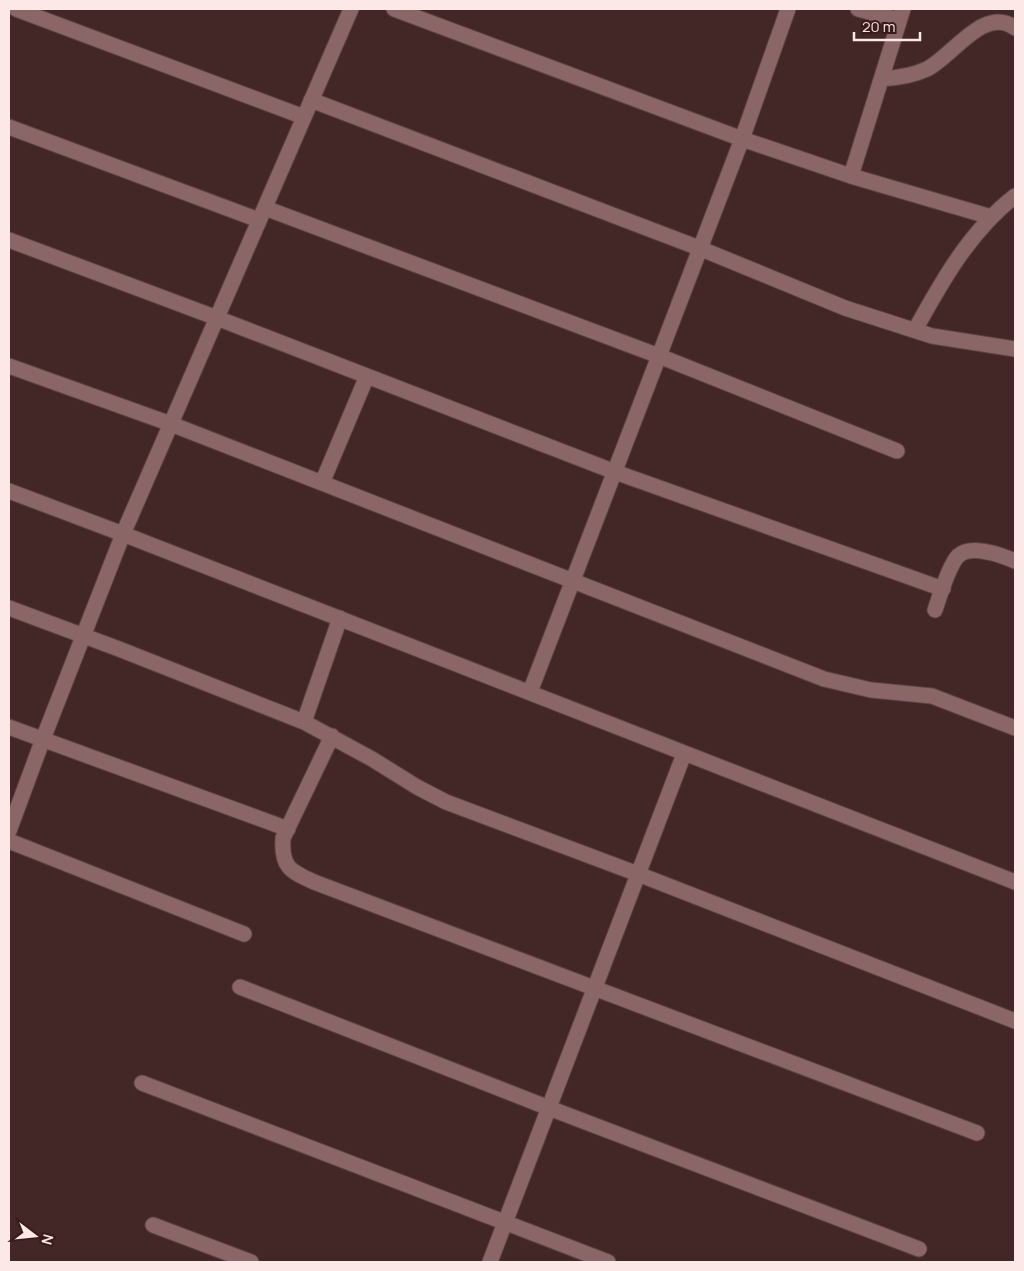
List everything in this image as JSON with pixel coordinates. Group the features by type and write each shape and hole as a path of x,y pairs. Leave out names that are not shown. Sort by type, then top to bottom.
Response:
{"street":[{"path":"16,9 304,117"},
{"path":"9,831 43,738 123,534 351,9"},
{"path":"394,9 742,139 851,176 991,217"},
{"path":"530,692 742,139 788,9"},
{"path":"851,176 901,15 858,9"},
{"path":"881,79 898,78 927,69 989,22 999,21 1010,24 1015,28"},
{"path":"311,100 699,248 845,308 932,336 1015,349"},
{"path":"9,127 262,214 659,356 897,451"},
{"path":"915,330 938,289 971,240 991,217 1015,196"},
{"path":"9,240 217,318 615,472 942,589"},
{"path":"9,366 171,424 824,678 871,690 932,696 1015,728"},
{"path":"322,483 367,376"},
{"path":"9,491 340,618 1015,882"},
{"path":"935,610 953,563 959,555 968,551 993,553 1015,560"},
{"path":"9,608 304,722 332,736 446,802 638,874 1015,1021"},
{"path":"304,722 340,618"},
{"path":"9,727 288,829"},
{"path":"332,736 283,838 282,853 287,866 299,875 978,1133"},
{"path":"490,1262 684,754"},
{"path":"9,841 244,934"},
{"path":"240,986 549,1108 919,1249"},
{"path":"142,1083 608,1262"},
{"path":"153,1225 251,1262"}]}
